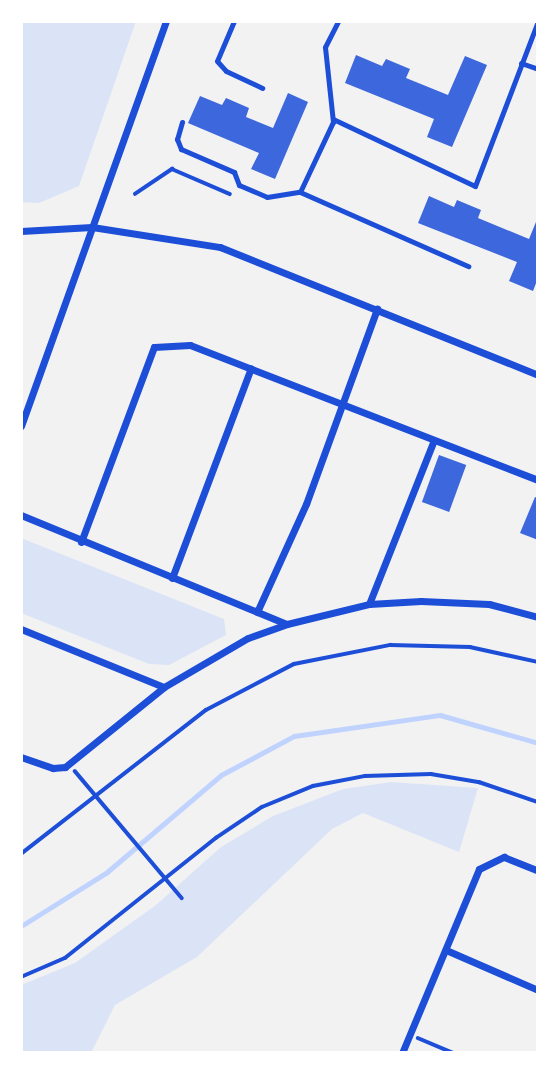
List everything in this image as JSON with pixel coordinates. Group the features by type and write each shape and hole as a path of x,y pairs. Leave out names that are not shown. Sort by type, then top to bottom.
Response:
{"street":[{"path":"21,426 166,21"},
{"path":"21,231 92,227 220,247 538,375"},
{"path":"257,612 306,504 377,309"},
{"path":"81,542 154,347 190,345 538,480"},
{"path":"172,579 251,368"},
{"path":"369,604 434,440"},
{"path":"21,515 81,542 287,624"},
{"path":"21,757 53,768 69,764 164,687 248,638 287,624 369,604 489,604 538,617"},
{"path":"21,629 164,687"},
{"path":"402,1053 479,869 504,857 538,871"},
{"path":"446,950 538,990"}],"lane":[{"path":"234,21 217,61 226,71 262,88"},
{"path":"300,192 333,118 325,47 338,21"},
{"path":"333,118 475,186 538,21"},
{"path":"521,63 538,69"},
{"path":"182,122 177,139 181,149 234,172 239,186 267,197 300,192 468,266"}],"path":[{"path":"135,194 172,169 241,199"},
{"path":"21,854 206,710 294,664 390,645 470,647 538,662"},
{"path":"69,764 182,898"},
{"path":"21,977 65,958 262,807 313,786 365,776 431,774 480,782 538,802"},
{"path":"410,1035 454,1053"}],"shaded area":[{"path":"21,21 136,21 79,186 39,203 21,202"},
{"path":"21,538 224,619 226,635 169,665 149,664 21,613"},
{"path":"391,782 478,788 459,852 363,813 332,829 197,957 115,1005 91,1053 21,1053 21,985 75,963 156,905 221,847 273,816 343,789"}],"building":[{"path":"356,55 382,66 386,59 410,69 406,78 448,95 465,56 487,65 452,147 427,137 434,119 345,83"},
{"path":"288,93 308,102 275,179 251,169 259,153 188,123 200,96 222,105 226,98 249,108 246,117 273,128"},
{"path":"429,196 454,207 457,200 481,210 478,218 529,239 538,217 538,278 533,291 509,281 517,262 418,223"},
{"path":"439,455 466,465 449,512 422,502"},
{"path":"535,497 538,498 538,540 520,533"}],"waterway":[{"path":"21,926 107,872 221,775 294,736 440,715 538,743"}]}
